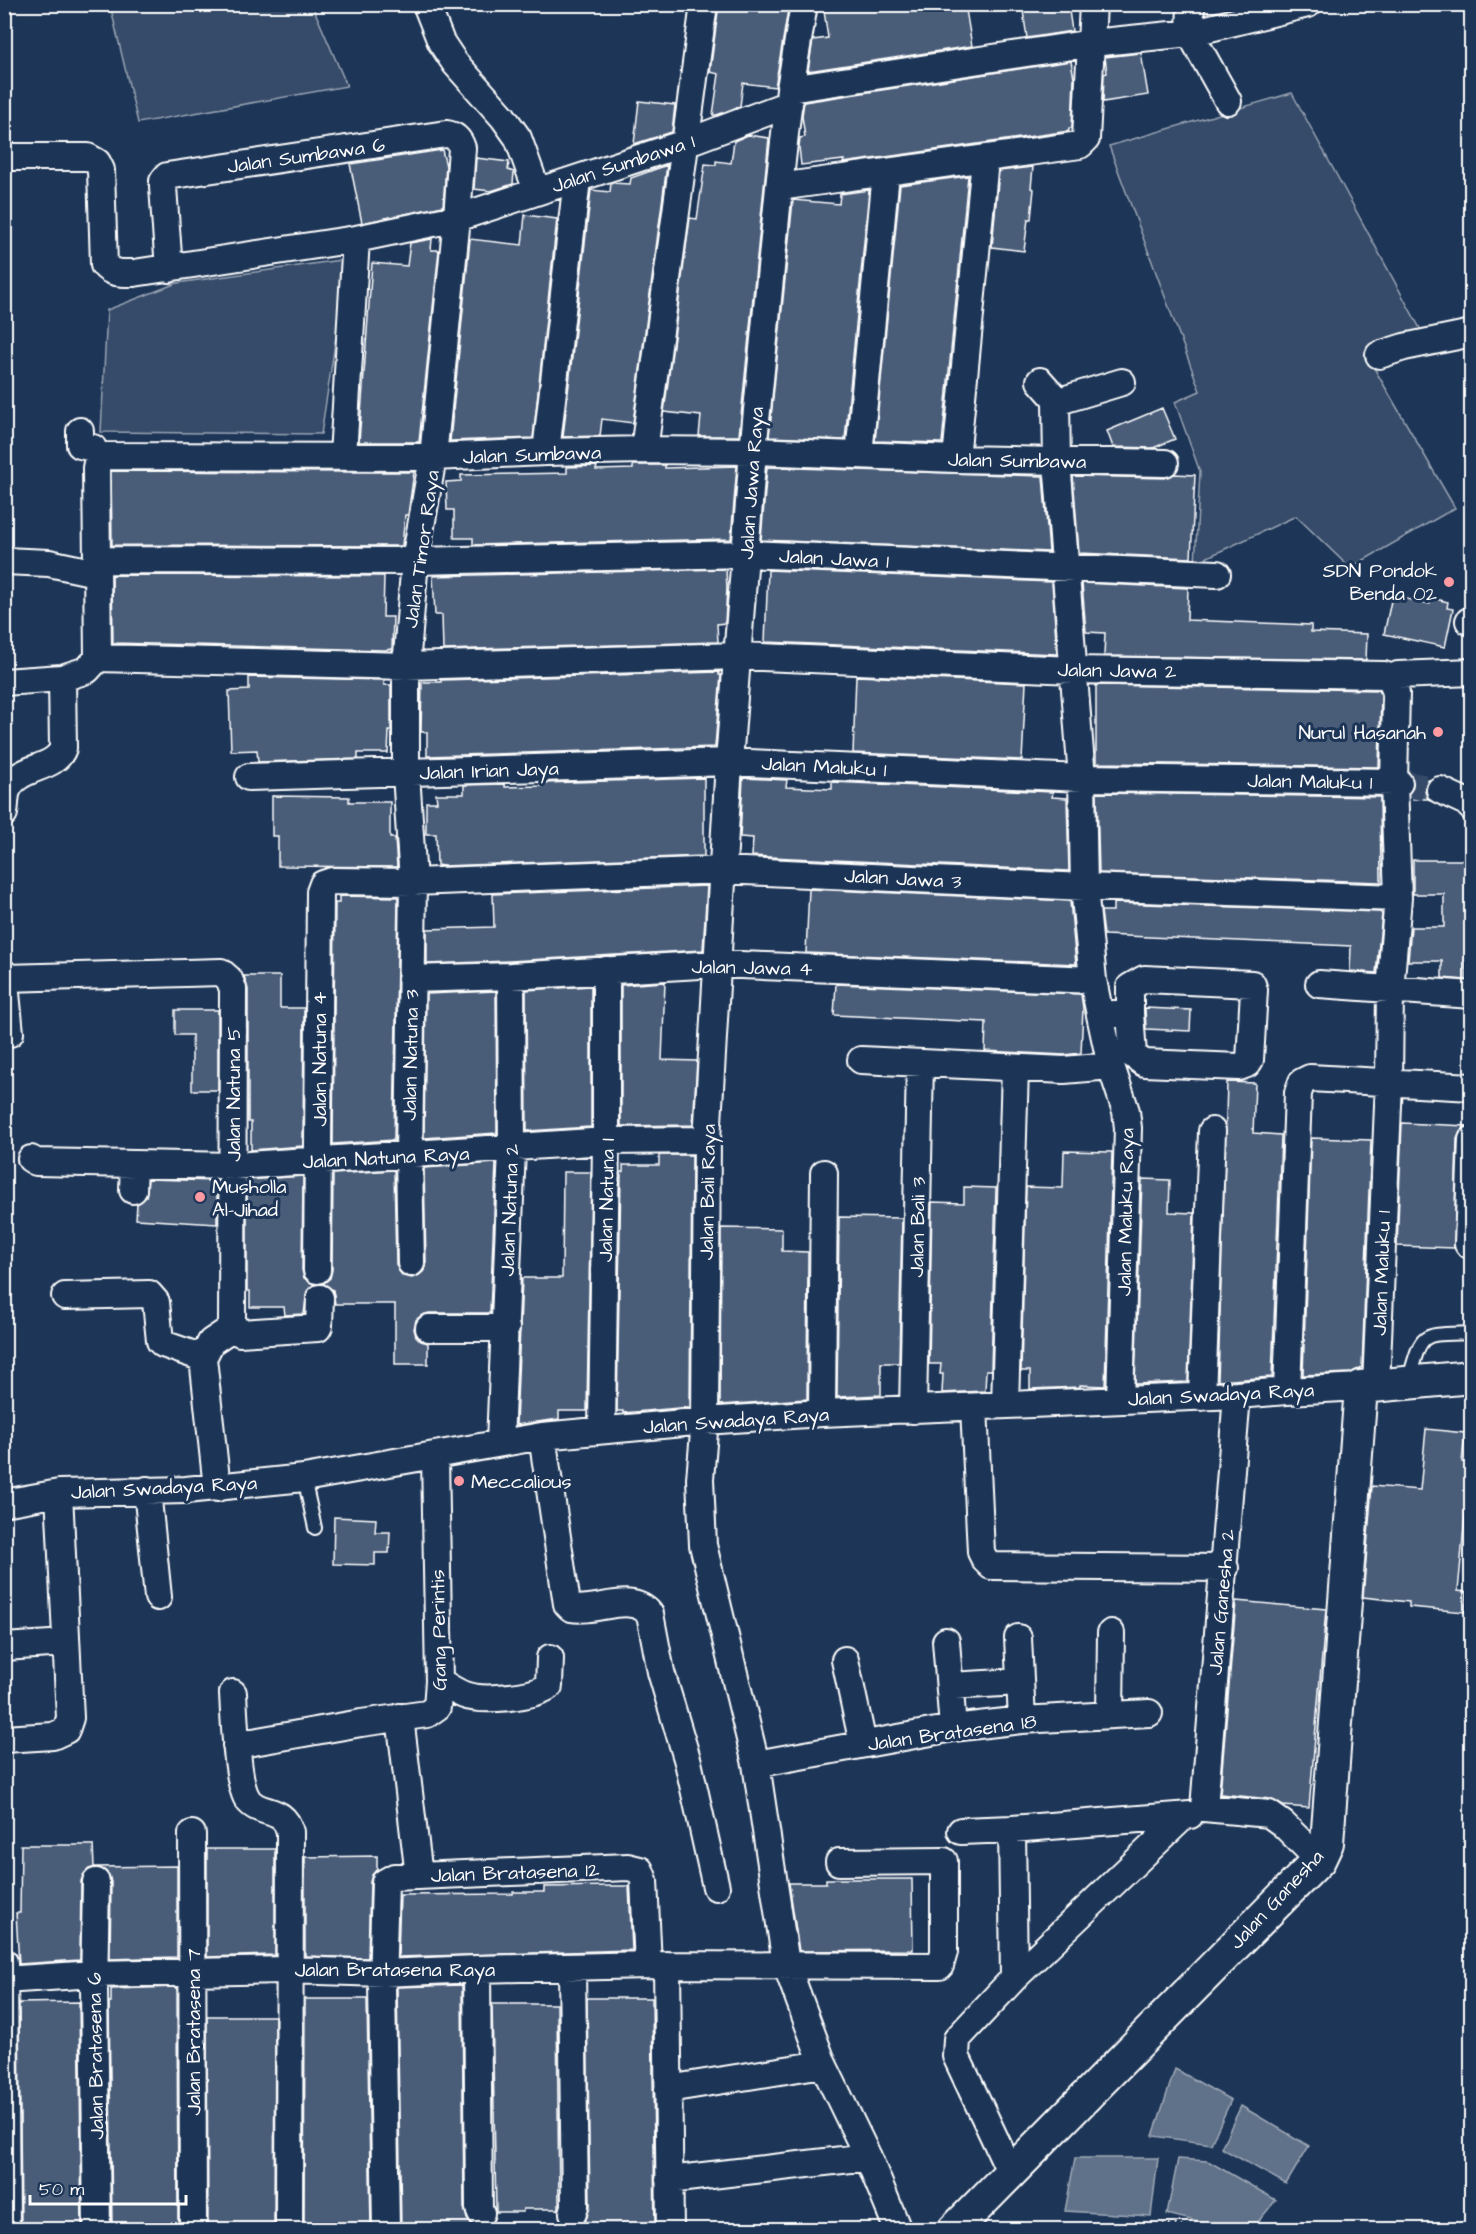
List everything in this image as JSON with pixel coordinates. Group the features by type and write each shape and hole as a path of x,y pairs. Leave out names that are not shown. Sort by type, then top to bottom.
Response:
{"street":[{"path":"426,4 441,42 455,63 503,117 518,138 537,191"},
{"path":"644,450 704,4"},
{"name":"Jalan Jawa Raya","path":"717,964 729,762 731,657 746,554 753,451 789,97 804,4"},
{"path":"779,187 1080,145 1086,139 1093,4"},
{"path":"1191,4 1190,33 1228,101"},
{"name":"Jalan Sumbawa 1","path":"4,157 88,157 97,162 101,170 104,265 109,270 118,273 169,269 356,239 457,218 685,143 789,97 1092,43 1190,33 1308,4"},
{"name":"Jalan Sumbawa 6","path":"169,269 163,188 163,181 167,176 453,135 460,140 462,148 457,218"},
{"path":"956,459 985,160"},
{"path":"859,455 886,173"},
{"path":"546,452 576,179"},
{"name":"Jalan Timor Raya","path":"413,882 406,773 406,666 415,561 433,457 457,218"},
{"path":"343,456 356,239"},
{"path":"1379,355 1404,347 1472,333"},
{"path":"1040,381 1056,402 1057,461 1082,777"},
{"path":"1056,402 1122,382"},
{"path":"4,682 62,678 87,669 106,658 96,566 96,468 98,458 93,448 80,446 80,431"},
{"name":"Jalan Sumbawa","path":"98,458 114,455 433,457 644,450 1165,463"},
{"name":"Jalan Jawa 1","path":"4,561 96,566 746,554 1217,574"},
{"name":"Jalan Jawa 2","path":"106,658 406,666 731,657 1073,670 1384,675 1390,678 1398,675 1472,672"},
{"path":"4,813 6,792 19,775 61,755 63,748 62,678"},
{"path":"1390,678 1395,685 1396,693 1397,783"},
{"name":"Jalan Irian Jaya","path":"249,777 729,762"},
{"name":"Jalan Maluku 1","path":"729,762 1082,777 1397,783 1398,898 1390,990 1389,1082 1369,1387"},
{"name":"Jalan Maluku Raya","path":"1082,777 1084,887 1093,980 1111,1066 1126,1111 1128,1128 1119,1400"},
{"path":"1440,790 1466,802 1472,808"},
{"name":"Jalan Jawa 3","path":"323,884 332,881 413,882 723,870 1084,887 1398,898"},
{"name":"Jalan Natuna 3","path":"411,1263 409,1156 413,882"},
{"name":"Jalan Natuna 4","path":"317,1270 320,892 323,884"},
{"name":"Jalan Jawa 4","path":"411,979 511,976 717,964 1093,980"},
{"name":"Jalan Bali Raya","path":"705,1421 706,1140 717,964"},
{"name":"Jalan Natuna I","path":"602,1430 606,970"},
{"name":"Jalan Natuna 5","path":"5,975 221,972 229,979 233,989 232,1328"},
{"path":"5,975 10,1033"},
{"name":"Jalan Natuna 2","path":"500,1443 512,1149 511,976"},
{"path":"1144,979 1252,984 1254,990 1251,1060 1248,1064 1239,1067 1144,1064 1133,1055 1130,1013 1130,987 1144,979"},
{"path":"1319,984 1472,995"},
{"path":"1100,1015 1130,1013"},
{"path":"861,1060 1064,1070 1111,1066"},
{"name":"Jalan Bali 3","path":"913,1401 920,1063"},
{"path":"1006,1395 1015,1068"},
{"path":"1287,1390 1298,1093 1302,1082 1310,1078 1472,1087"},
{"path":"1202,1389 1212,1131"},
{"name":"Jalan Natuna Raya","path":"31,1158 36,1162 234,1166 606,1142 706,1140"},
{"path":"1468,1244 1472,1140"},
{"path":"133,1190 134,1164"},
{"path":"822,1402 824,1173"},
{"path":"65,1296 149,1294 156,1302 160,1341 203,1358"},
{"path":"217,1488 203,1358 211,1342 232,1328 240,1333 315,1329 320,1326 320,1298"},
{"path":"429,1328 506,1328"},
{"name":"Jalan Swadaya Raya","path":"4,1503 59,1493 217,1488 304,1478 542,1436 705,1421 822,1402 913,1401 974,1407 1006,1395 1119,1400 1202,1389 1237,1395 1287,1390 1369,1387 1472,1377"},
{"name":"Jalan Ganesha","path":"954,2229 1319,1860 1327,1843 1369,1387"},
{"name":"Jalan Ganesha 2","path":"1194,1812 1225,1568 1237,1395"},
{"path":"974,1407 981,1552 991,1566 1225,1568"},
{"path":"705,1421 700,1479 703,1545 756,1764 786,1964 823,2064 868,2157 898,2229"},
{"path":"542,1436 567,1604 571,1608 580,1610 627,1603 638,1604 650,1614 661,1672 688,1762 716,1887"},
{"name":"Gang Perintis","path":"236,1745 427,1714 437,1707 439,1681 435,1456"},
{"path":"147,1490 158,1598"},
{"path":"4,1739 53,1736 66,1730 70,1718 59,1493"},
{"path":"1110,1715 1112,1633"},
{"path":"1018,1638 1022,1720"},
{"path":"946,1641 953,1728"},
{"path":"4,1647 66,1643"},
{"path":"439,1681 465,1695 479,1697 495,1698 544,1690 549,1686 550,1658"},
{"path":"846,1660 863,1744"},
{"path":"950,1686 1020,1682"},
{"path":"233,1693 236,1745 245,1797 251,1804 280,1816 288,1823 290,1832 289,2229"},
{"name":"Jalan Bratasena 18","path":"756,1764 953,1728 1022,1720 1149,1713"},
{"path":"400,1717 419,1876"},
{"path":"961,1831 1012,1829 1194,1812 1269,1814 1283,1824 1319,1860"},
{"path":"1010,2171 956,2056 957,2039 1014,1978 1194,1812"},
{"path":"1012,1829 1014,1978"},
{"name":"Jalan Bratasena 7","path":"192,1834 194,2229"},
{"name":"Jalan Bratasena Raya","path":"5,1980 94,1974 288,1970 383,1973 658,1965 940,1966 944,1952 944,1861 839,1862"},
{"name":"Jalan Bratasena 12","path":"383,1973 385,1882 394,1877 628,1867 640,1870 644,1880 658,1965"},
{"name":"Jalan Bratasena 6","path":"96,1882 94,1974 98,2229"},
{"path":"4,1962 6,2229"},
{"path":"658,1965 668,2089 670,2229"},
{"path":"572,1967 575,2206 573,2212"},
{"path":"477,1969 479,2208 481,2213"},
{"path":"383,1973 386,2229"},
{"path":"668,2089 823,2064"},
{"path":"669,2180 868,2157"}],"lane":[{"path":"1407,1383 1419,1345 1425,1338 1433,1335 1472,1333"},
{"path":"304,1478 315,1528"}],"path":[{"path":"1052,2229 1053,2226 1176,2225 1191,2229"}],"shaded area":[{"path":"110,5 312,5 347,86 138,123"},
{"path":"1292,93 1429,345 1374,368 1455,508 1350,568 1296,516 1195,563 1200,472 1175,402 1200,391 1109,146"},
{"path":"348,259 321,434 101,432 107,310 177,283"},
{"path":"1175,2069 1231,2100 1211,2144 1153,2136"},
{"path":"1241,2106 1309,2146 1286,2184 1221,2148"},
{"path":"1075,2158 1158,2158 1151,2216 1065,2211"},
{"path":"1178,2159 1208,2161 1276,2200 1252,2229 1227,2229 1167,2214"}],"building":[{"path":"719,4 789,4 775,87 743,83 740,106 713,115 719,74 710,72"},
{"path":"823,4 965,4 972,46 808,71 813,40 828,38"},
{"path":"1022,4 1068,4 1072,31 1027,38"},
{"path":"1141,53 1148,95 1103,102 1104,74 1107,73 1105,57"},
{"path":"1071,61 1074,78 1072,128 1069,128 1069,131 843,163 844,160 801,165 799,147 800,138 805,137 802,116 804,102"},
{"path":"639,101 675,105 672,132 634,144"},
{"path":"748,135 769,138 739,436 699,436 701,416 664,412 690,218 697,219 705,164 716,165 716,161 731,163 734,141"},
{"path":"442,150 446,166 443,206 362,223 350,164"},
{"path":"476,158 509,162 508,170 514,172 513,184 491,191 474,189"},
{"path":"667,165 633,423 602,419 600,436 563,437 591,190 610,192 611,183 630,184 631,178"},
{"path":"1033,167 1031,188 1034,189 1031,219 1028,219 1024,251 992,247 999,171"},
{"path":"968,176 942,443 875,441 900,185"},
{"path":"869,190 845,440 769,437 793,200 839,204 840,194"},
{"path":"525,215 557,219 533,438 450,441 470,239 522,245"},
{"path":"432,239 431,250 439,250 419,442 359,442 372,263 407,266 410,243"},
{"path":"1162,408 1175,439 1153,448 1113,447 1107,431"},
{"path":"633,465 665,465 665,468 737,466 731,539 473,545 473,538 454,538 454,510 447,510 446,482 461,481 461,475 567,473 567,467 597,466 596,470 633,469"},
{"path":"767,467 1043,476 1049,552 761,540"},
{"path":"111,471 414,472 408,515 405,515 402,546 112,545"},
{"path":"1174,474 1195,475 1191,558 1079,553 1073,476 1165,478"},
{"path":"726,569 725,623 717,624 718,642 443,650 442,615 435,615 433,576"},
{"path":"768,570 1052,582 1057,654 765,642"},
{"path":"112,575 384,576 383,617 393,617 392,649 113,643"},
{"path":"1082,583 1188,588 1187,620 1311,625 1311,632 1367,634 1366,660 1104,656 1105,633 1086,632"},
{"path":"1392,596 1430,604 1432,598 1448,602 1447,608 1453,609 1445,647 1384,634"},
{"path":"719,672 721,675 715,747 427,756 427,732 421,732 422,682"},
{"path":"856,676 1026,683 1022,760 853,753"},
{"path":"249,677 384,680 384,685 391,685 391,731 389,731 388,753 358,753 358,759 258,762 257,750 231,751 229,691 249,690"},
{"path":"1096,685 1379,690 1381,695 1379,767 1096,763"},
{"path":"1413,776 1429,780 1425,791 1428,799 1413,799"},
{"path":"704,778 704,856 443,866 437,865 436,834 426,834 426,802 437,802 436,794 464,794 464,785 543,786 543,783"},
{"path":"743,778 787,780 786,787 832,789 832,782 1053,792 1052,797 1067,798 1069,871 752,856 753,838 740,837"},
{"path":"1097,793 1380,797 1381,882 1099,873"},
{"path":"272,796 349,797 349,802 390,802 390,838 395,838 397,867 278,866 278,836 272,836"},
{"path":"1413,860 1472,860 1472,894 1468,894 1469,941 1466,941 1466,980 1442,978 1442,961 1408,961 1411,927 1444,927 1444,894 1413,894"},
{"path":"707,886 703,950 427,964 427,929 494,927 493,894"},
{"path":"809,889 1070,901 1076,964 806,953"},
{"path":"339,896 398,897 394,1140 333,1144 335,903 339,903"},
{"path":"1113,903 1380,912 1382,914 1376,973 1350,971 1351,946 1104,935 1101,911 1113,911"},
{"path":"244,976 280,976 280,1008 304,1008 303,1146 251,1150 251,1122 248,1122 248,989"},
{"path":"665,982 662,1060 697,1061 693,1125 621,1126 621,985"},
{"path":"836,984 1081,994 1083,1008 1081,1053 1064,1055 985,1051 986,1022 834,1015"},
{"path":"591,986 591,1127 527,1131 526,990"},
{"path":"496,991 497,1133 424,1138 426,994"},
{"path":"1145,1008 1191,1010 1190,1031 1146,1029"},
{"path":"175,1010 218,1010 218,1090 192,1090 192,1035 175,1035"},
{"path":"1227,1082 1255,1083 1253,1133 1281,1135 1272,1377 1218,1381"},
{"path":"1402,1123 1467,1126 1460,1132 1457,1139 1454,1248 1397,1246"},
{"path":"1311,1138 1371,1140 1362,1367 1351,1373 1303,1375"},
{"path":"1064,1151 1112,1152 1105,1386 1080,1385 1080,1387 1030,1389 1030,1371 1021,1371 1026,1187 1063,1188"},
{"path":"659,1155 692,1155 690,1407 623,1413 623,1411 617,1411 621,1172 623,1172 623,1165 659,1165"},
{"path":"496,1163 490,1313 422,1315 416,1320 414,1329 421,1341 428,1343 428,1364 395,1364 395,1304 335,1304 333,1290 323,1284 330,1278 332,1270 333,1174 394,1170 396,1264 403,1276 412,1278 424,1271 426,1263 424,1168"},
{"path":"563,1172 591,1172 587,1411 559,1411 559,1419 516,1425 522,1278 562,1278"},
{"path":"303,1176 302,1270 304,1278 314,1284 307,1291 304,1314 285,1315 284,1307 250,1307 250,1291 247,1291 247,1180"},
{"path":"148,1179 217,1181 217,1224 136,1219 137,1204 146,1197"},
{"path":"1142,1179 1170,1180 1169,1212 1194,1213 1188,1382 1135,1384"},
{"path":"964,1187 996,1188 991,1370 986,1370 985,1391 942,1393 941,1364 929,1364 932,1202 964,1203"},
{"path":"839,1217 902,1218 899,1363 881,1363 881,1395 837,1397"},
{"path":"721,1228 782,1229 782,1251 808,1252 807,1399 720,1405"},
{"path":"1426,1429 1465,1433 1462,1462 1470,1463 1458,1591 1467,1592 1465,1612 1409,1607 1409,1602 1363,1597 1372,1486 1420,1490"},
{"path":"334,1517 376,1519 375,1532 390,1532 389,1553 375,1553 375,1565 333,1564"},
{"path":"1236,1601 1326,1609 1309,1808 1283,1806 1270,1799 1220,1794"},
{"path":"21,1845 93,1845 94,1867 177,1866 177,1957 110,1959 111,1882 104,1870 96,1867 89,1869 81,1881 80,1960 19,1964 16,1913 20,1913"},
{"path":"207,1849 275,1849 275,1955 207,1957"},
{"path":"377,1856 377,1869 370,1882 368,1958 305,1956 305,1857"},
{"path":"826,1879 912,1879 913,1950 799,1951 789,1883 826,1883"},
{"path":"629,1886 632,1950 398,1957 400,1895 513,1894 513,1892 544,1892 544,1887"},
{"path":"462,1985 464,2208 472,2229 401,2229 397,1987"},
{"path":"177,1987 178,2225 112,2226 109,2002 111,2002 111,1989"},
{"path":"587,1998 652,1998 655,2229 581,2229 590,2206"},
{"path":"305,1999 367,1999 371,2229 304,2229"},
{"path":"79,2002 82,2229 21,2229 19,2003"},
{"path":"492,2004 557,2004 559,2209 496,2212"},
{"path":"207,2016 275,2016 274,2228 208,2229"}],"tunnel":[{"path":"1399,783 1440,790"}],"place":[{"name":"SDN Pondok Benda 02","path":"1449,582"},
{"name":"Nurul Hasanah","path":"1438,732"},
{"name":"Musholla Al-Jihad","path":"200,1197"},
{"name":"Meccalious","path":"459,1481"}]}
